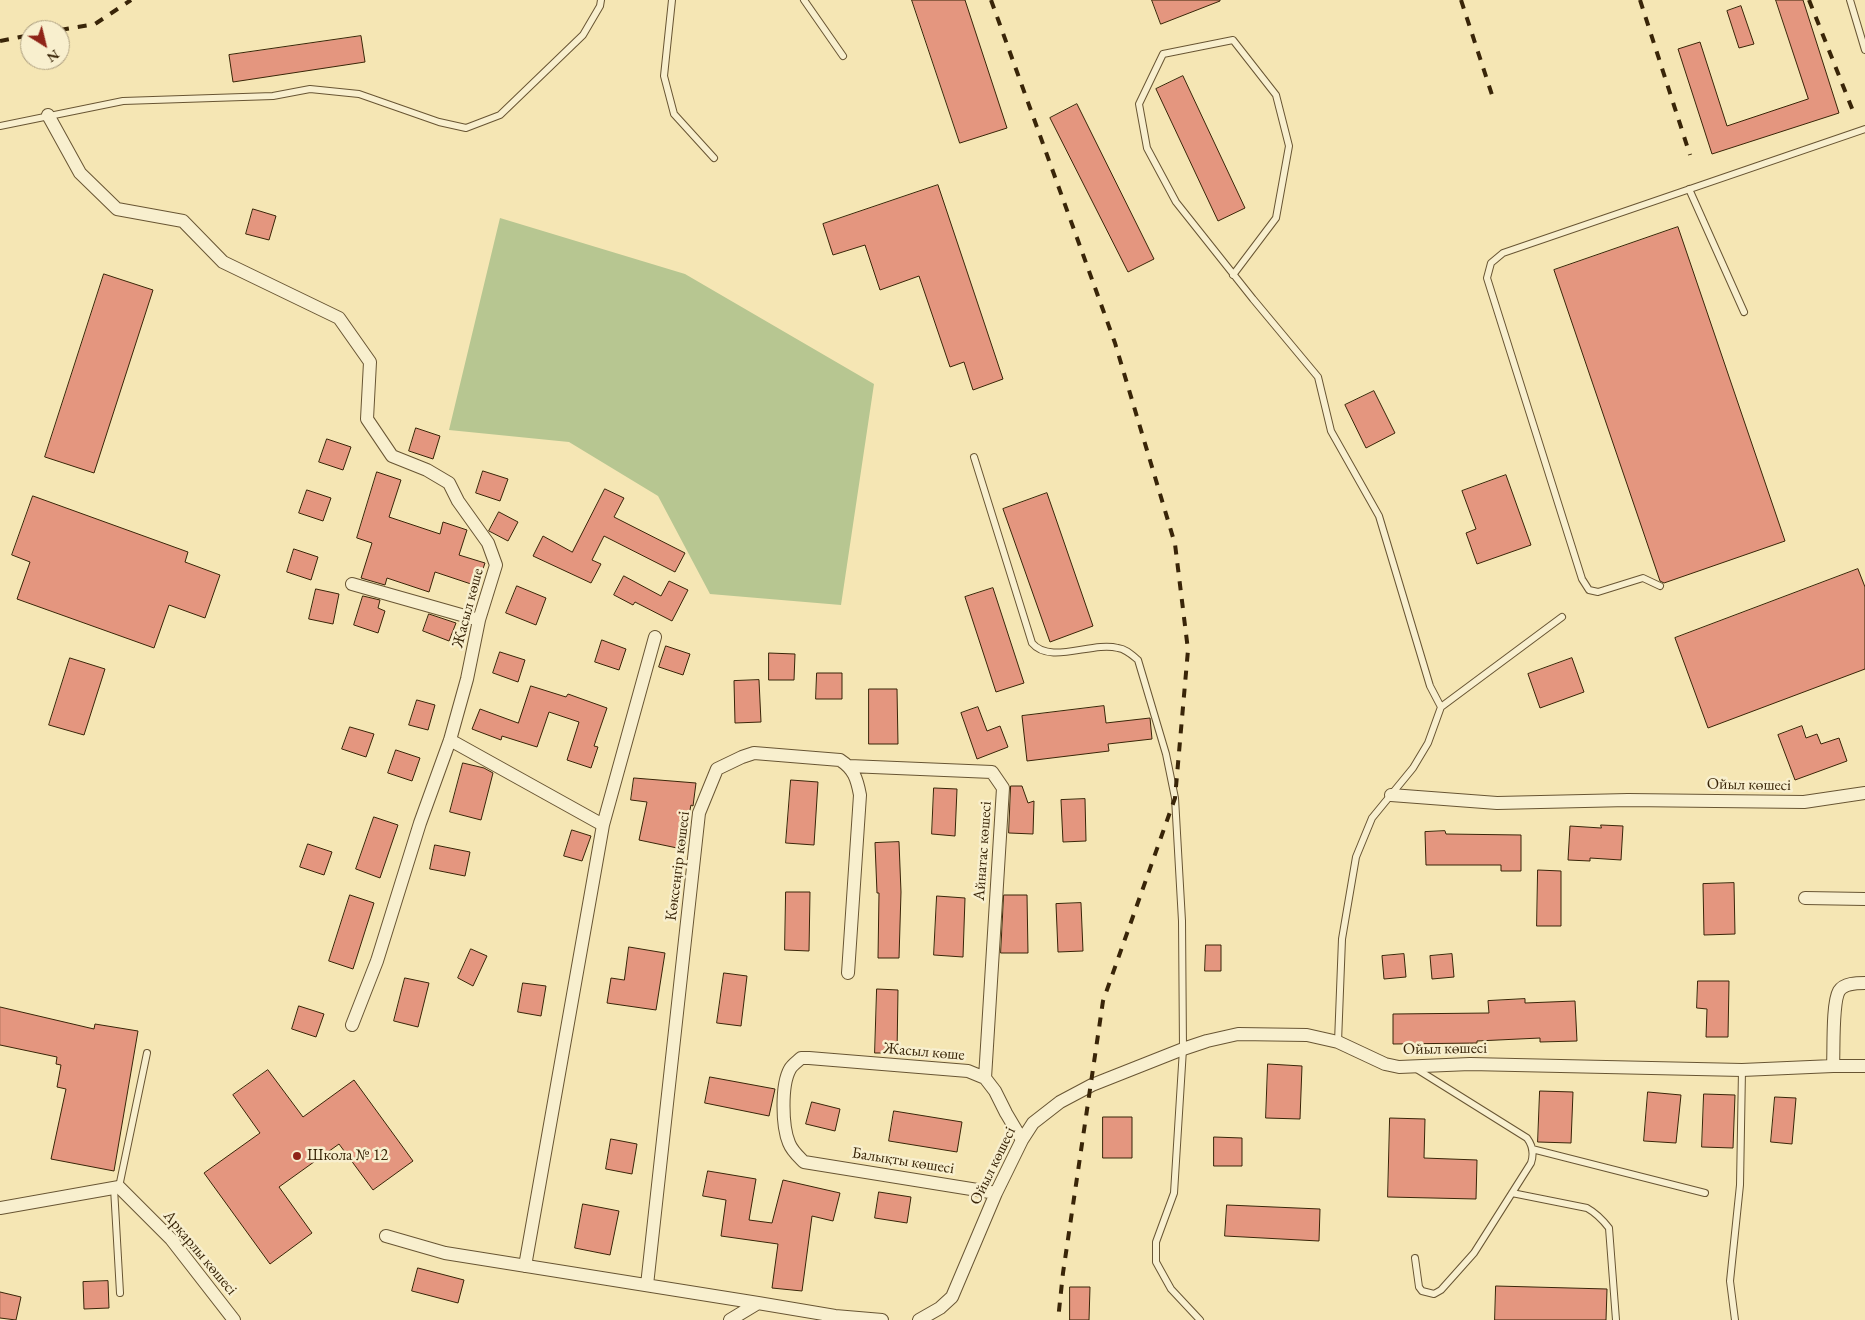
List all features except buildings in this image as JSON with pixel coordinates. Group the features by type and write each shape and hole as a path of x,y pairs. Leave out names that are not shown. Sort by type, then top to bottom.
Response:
{"street":[{"name":"Жасыл көше","path":"48,115 80,173 116,209 183,221 223,262 339,318 370,362 368,419 377,434 392,456 427,470 449,483 458,501 488,543 496,565 479,620 467,678 450,740 420,823 376,961 352,1025"},
{"path":"352,584 479,620"},
{"path":"525,1266 603,824 655,637"},
{"path":"450,740 603,824"},
{"name":"Көксеңгір көшесі","path":"647,1285 699,813 717,770 754,753 828,758 840,760 848,766"},
{"path":"848,766 856,776 860,795 848,973"},
{"name":"Айнатас көшесі","path":"848,766 992,772 1003,788 985,1078"},
{"name":"Ойыл көшесі","path":"1391,795 1497,803 1628,800 1804,802 1865,793"},
{"path":"1805,898 1865,899"},
{"path":"1833,1066 1834,1016 1839,991 1845,986 1865,983"},
{"name":"Ойыл көшесі","path":"919,1320 940,1308 952,1297 996,1193 1022,1140 1034,1123 1060,1102 1092,1085 1207,1041 1238,1034 1307,1035 1338,1042 1386,1064 1399,1067 1470,1064 1742,1070 1865,1066"},
{"name":"Жасыл көше","path":"804,1162 789,1143 785,1124 784,1086 790,1068 801,1058 968,1071 985,1078"},
{"path":"985,1078 995,1091 1022,1140"},
{"name":"Балықты көшесі","path":"804,1162 996,1193"},
{"path":"0,1208 116,1188"},
{"name":"Арқарлы көшесі","path":"116,1188 171,1239 234,1320"},
{"path":"386,1236 445,1253 835,1316 882,1320"},
{"path":"730,1320 758,1303"}],"lane":[{"path":"0,126 122,101 273,96 310,89 359,94 439,122 466,128 500,115 583,35 600,6 601,0"},
{"path":"672,0 664,76 674,114 714,158"},
{"path":"804,0 843,56"},
{"path":"1850,0 1865,50"},
{"path":"1234,275 1276,218 1289,146 1276,95 1233,40 1163,54 1139,104 1147,148 1176,202 1234,275 1318,377 1332,431 1379,516 1430,686 1441,707"},
{"path":"1660,586 1643,578 1598,592 1590,590 1582,579 1487,278 1491,263 1503,253 1865,129"},
{"path":"1689,188 1744,312"},
{"path":"974,457 1032,643 1037,649 1046,652 1057,653 1102,646 1118,648 1129,652 1138,660 1166,754 1175,798 1182,921 1182,1049 1174,1193 1156,1242 1156,1262 1171,1288 1200,1320"},
{"path":"1338,1042 1342,939 1356,857 1372,818 1412,768 1428,744 1441,707 1562,617"},
{"path":"120,1293 116,1188 147,1054"},
{"path":"1412,1066 1527,1138 1531,1144 1533,1157 1474,1253 1441,1290 1434,1294 1422,1291 1419,1287 1415,1258"},
{"path":"1735,1320 1730,1281 1740,1185 1742,1070"},
{"path":"1532,1149 1705,1193"},
{"path":"1512,1193 1587,1208 1597,1213 1603,1220 1609,1228 1616,1320"}],"green space":[{"path":"500,218 685,274 874,384 841,605 710,594 658,496 569,442 449,430"}],"railway":[{"path":"70,28 95,24 131,0"},
{"path":"991,0 1115,343 1175,544 1188,650 1175,798 1103,1001 1063,1273 1058,1320"},
{"path":"1461,0 1494,101"},
{"path":"1640,0 1690,155"},
{"path":"1809,0 1853,111"},
{"path":"0,41 20,37"}],"place":[{"name":"Школа № 12","path":"297,1156"}]}
